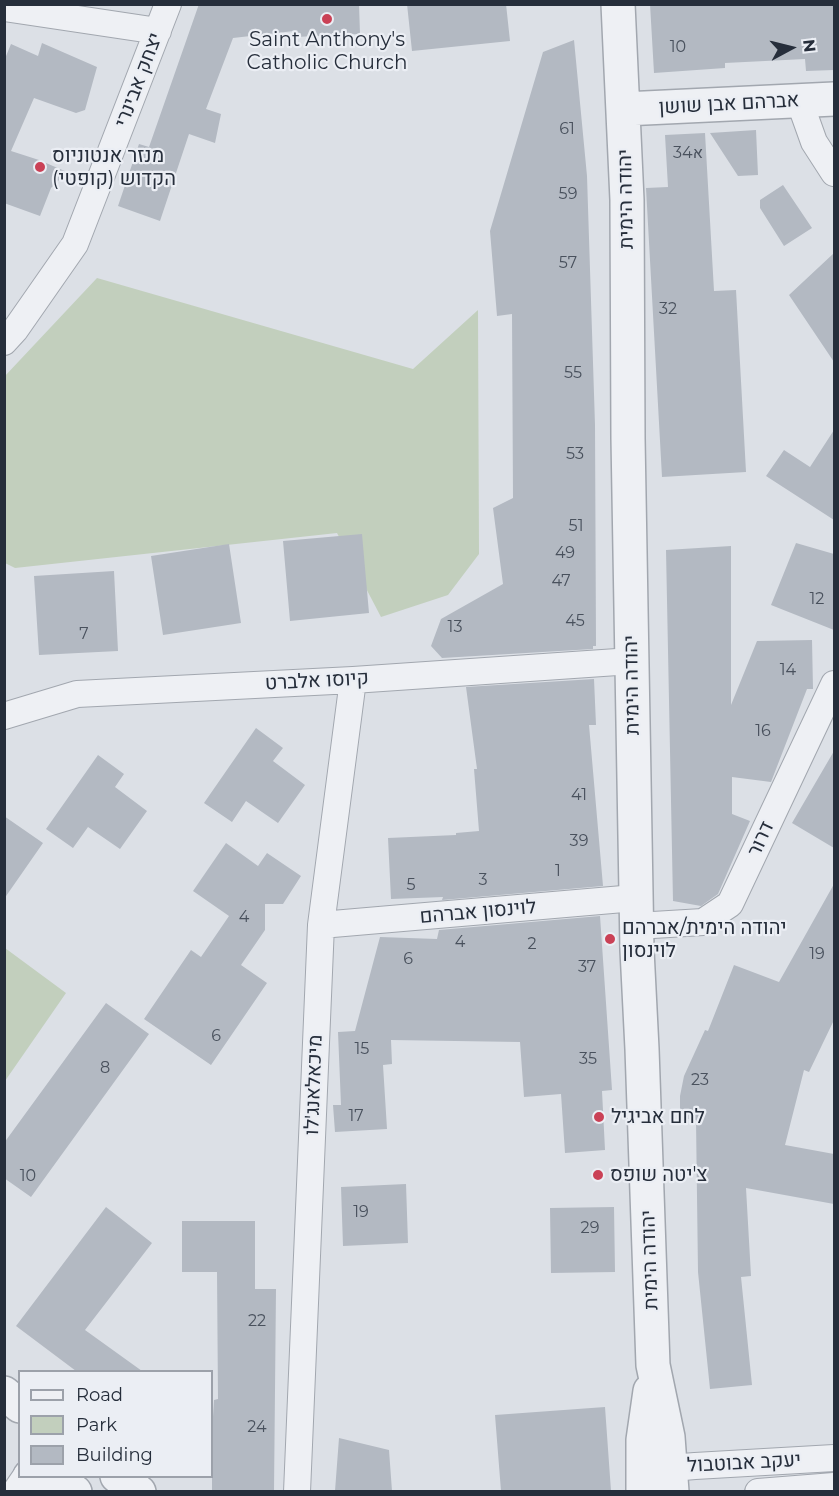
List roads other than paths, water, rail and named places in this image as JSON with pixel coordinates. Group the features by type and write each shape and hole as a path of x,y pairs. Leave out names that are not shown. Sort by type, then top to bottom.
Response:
{"street":[{"name":"יצחק אבינרי","path":"4,342 15,330 75,244 168,4"},
{"name":"יהודה הימית","path":"618,4 627,200 628,426 636,912 653,1365 668,1437 658,1485"},
{"path":"4,8 158,30"},
{"name":"אברהם אבן שושן","path":"624,109 834,99"},
{"path":"799,100 814,142 834,173"},
{"name":"קיוסו אלברט","path":"4,716 77,694 352,680 632,661"},
{"name":"מיכאלאנג'לו","path":"297,1491 321,925 352,680"},
{"name":"דרור","path":"636,912 703,922 730,904 832,700"},
{"name":"לוינסון אברהם","path":"321,925 636,912"},
{"path":"4,1393 18,1404"},
{"name":"יעקב אבוטבול","path":"658,1485 834,1458"},
{"path":"15,1491 26,1478"},
{"path":"34,1478 75,1491"},
{"path":"120,1478 139,1491"},
{"name":"יעקב אבוטבול","path":"758,1491 834,1486"}],"place":[{"name":"Saint Anthony's Catholic Church","path":"327,19"},
{"name":"מנזר אנטוניוס הקדוש (קופטי)","path":"40,167"},
{"name":"יהודה הימית/אברהם לוינסון","path":"610,939"},
{"name":"לחם אביגיל","path":"599,1117"},
{"name":"צ'יטה שופס","path":"598,1175"}]}
